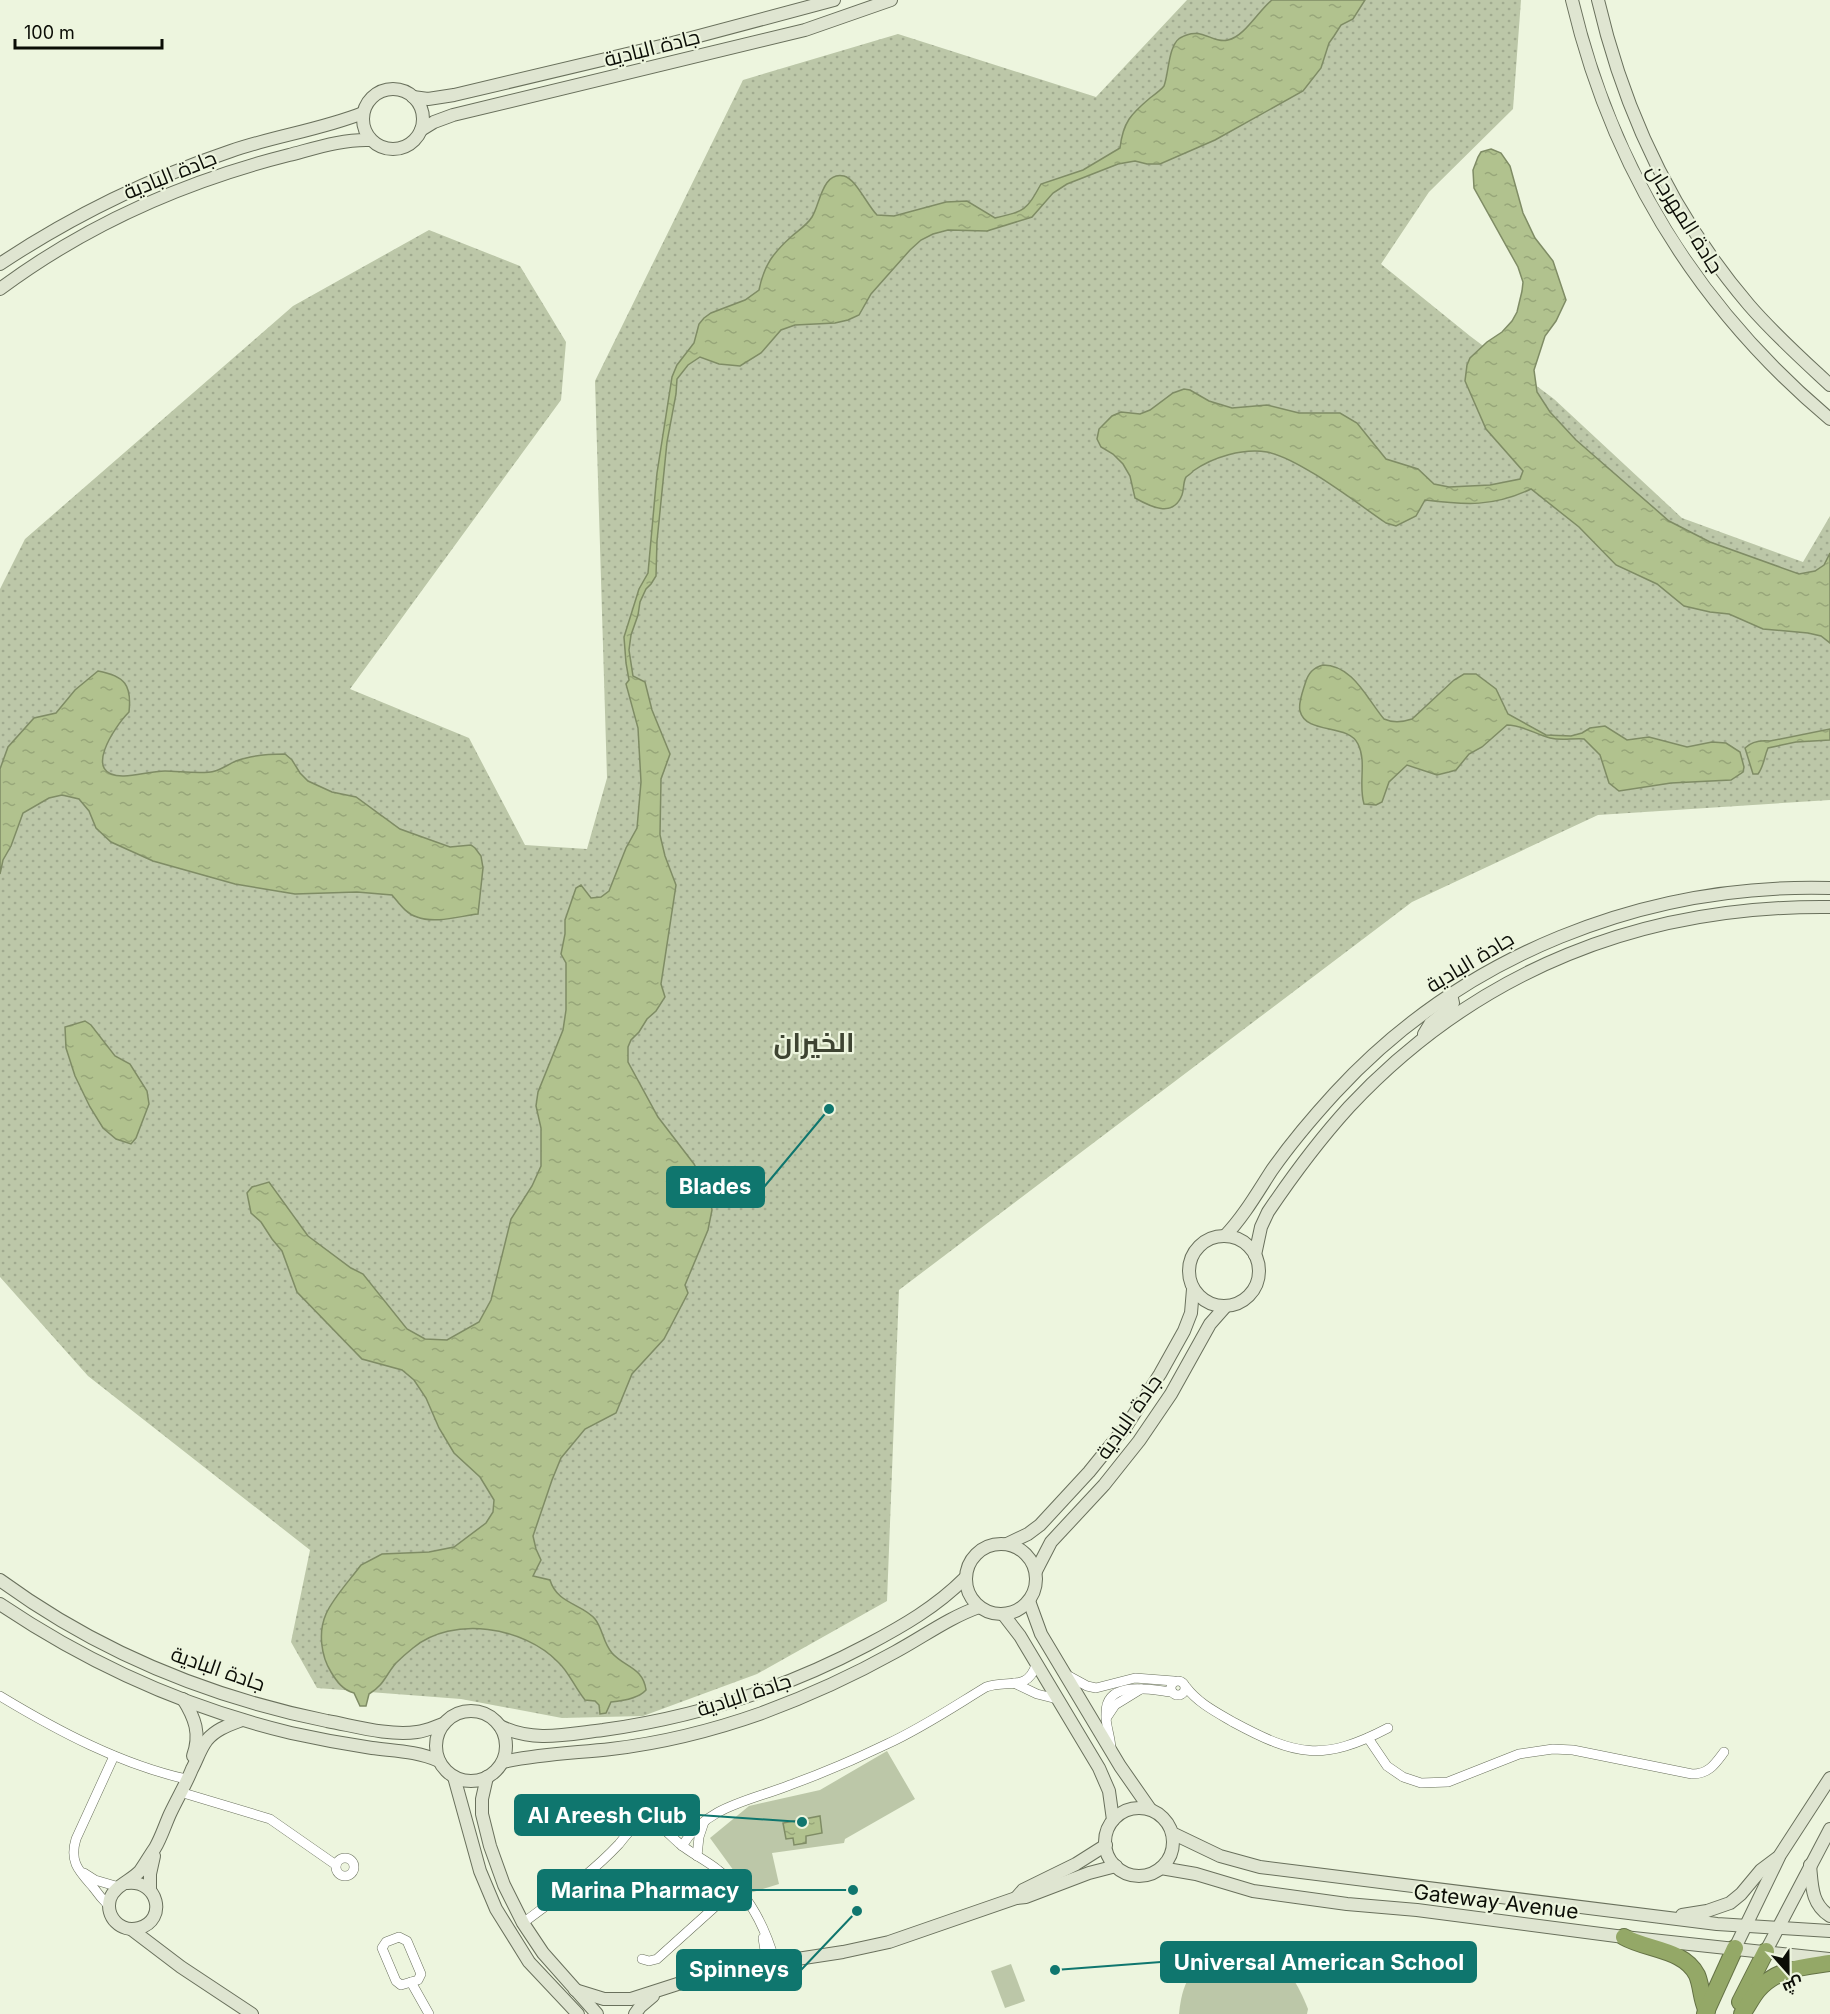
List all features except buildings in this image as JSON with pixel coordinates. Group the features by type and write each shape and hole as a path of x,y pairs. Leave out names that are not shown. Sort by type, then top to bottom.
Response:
{"highway":[{"path":"1624,1937 1641,1946 1676,1956 1691,1967 1698,1978 1706,2013"},
{"path":"1706,2013 1735,1948"},
{"path":"1734,2014 1766,1951"},
{"path":"1742,2014 1758,1990 1775,1976 1791,1969 1830,1961"}],"street":[{"name":"جادة البادية","path":"413,97 428,99 454,95 665,45 834,0"},
{"name":"جادة البادية","path":"421,130 453,115 783,35 837,20 891,0"},
{"name":"جادة المهرجان","path":"1572,0 1594,82 1611,126 1630,169 1665,231 1704,289 1734,326 1766,360 1830,419"},
{"name":"جادة المهرجان","path":"1598,0 1617,71 1633,113 1672,194 1720,269 1748,304 1830,385"},
{"path":"387,90 402,91 413,97 422,112 421,130 412,143 401,149 381,148 370,140 363,127 363,113 373,96 387,90"},
{"name":"جادة البادية","path":"0,264 70,220 169,173 233,150 331,124 363,113"},
{"name":"جادة البادية","path":"0,289 73,241 153,201 195,184 278,158 341,142 370,140"},
{"name":"جادة البادية","path":"1225,1236 1242,1218 1273,1169 1334,1093 1391,1039 1451,994 1502,963 1553,938 1642,908 1737,891 1830,888"},
{"name":"جادة البادية","path":"1255,1255 1261,1227 1268,1212 1318,1144 1366,1089 1446,1022 1499,988 1554,960 1611,938 1671,921 1761,908 1830,907"},
{"path":"1421,1041 1430,1024 1451,1007 1451,994"},
{"path":"1225,1236 1239,1239 1251,1248 1255,1255 1259,1277 1253,1291 1240,1303 1225,1307 1209,1303 1193,1289 1189,1268 1194,1252 1207,1240 1225,1236"},
{"name":"جادة البادية","path":"1007,1544 1028,1534 1040,1525 1089,1472 1127,1425 1150,1392 1184,1331 1191,1313 1193,1289"},
{"name":"جادة البادية","path":"1036,1571 1043,1555 1056,1536 1104,1485 1150,1425 1191,1360 1207,1329 1225,1307"},
{"path":"1007,1544 1023,1551 1033,1563 1036,1571 1036,1587 1029,1601 1017,1610 1003,1614 988,1612 979,1607 970,1598 965,1578 967,1567 976,1553 991,1545 1007,1544"},
{"name":"جادة البادية","path":"500,1726 527,1736 580,1733 652,1722 737,1701 818,1670 896,1630 934,1606 965,1578"},
{"name":"جادة البادية","path":"0,1580 45,1611 105,1644 167,1673 231,1697 298,1715 370,1729 414,1733 443,1724"},
{"path":"1029,1601 1041,1634 1111,1750 1150,1809 1164,1818 1173,1833 1172,1852 1161,1868 1152,1873 1133,1875 1116,1866 1109,1856 1106,1836 1113,1820 1126,1810 1150,1809"},
{"name":"جادة البادية","path":"0,1604 100,1664 183,1699 242,1720 322,1740 418,1754 439,1761"},
{"name":"جادة البادية","path":"502,1762 522,1757 651,1742 761,1713 839,1681 898,1650 951,1618 979,1607"},
{"path":"1003,1614 1016,1630 1105,1779 1113,1820"},
{"path":"682,1846 692,1831 724,1807 797,1782 903,1737 986,1688 1028,1680 1036,1665"},
{"path":"1065,1674 1087,1686 1096,1688 1135,1678 1182,1681 1206,1707"},
{"path":"1174,1682 1171,1687 1176,1693 1195,1704 1206,1707 1264,1739 1293,1749 1329,1750 1349,1746 1388,1728"},
{"path":"1014,1683 1037,1695 1057,1698"},
{"path":"1111,1750 1106,1719 1106,1708 1111,1698 1126,1689 1183,1693 1186,1687"},
{"path":"0,1696 114,1756 161,1773 187,1778"},
{"path":"183,1699 197,1729 197,1742 187,1771 187,1778"},
{"path":"476,1711 489,1716 500,1726 506,1740 505,1755 499,1768 487,1777 467,1781 454,1777 439,1761 436,1754 436,1738 443,1724 454,1715 476,1711"},
{"path":"131,1929 143,1927 155,1914 156,1901 150,1890 150,1870 155,1849 187,1778 210,1737 224,1727 242,1720"},
{"path":"1368,1738 1380,1759 1394,1772 1412,1781 1430,1784 1448,1782 1511,1757 1536,1751 1573,1750 1692,1774 1702,1773 1711,1768 1724,1752"},
{"path":"109,1906 82,1877 74,1856 75,1839 114,1756"},
{"path":"454,1777 477,1861 496,1909 529,1962 578,2014"},
{"path":"487,1777 482,1799 483,1821 496,1866 523,1923 543,1953 597,2014"},
{"path":"1735,1948 1780,1855 1830,1778"},
{"path":"180,1792 270,1819 336,1864"},
{"path":"697,1856 699,1837 705,1820"},
{"path":"523,1923 591,1872 641,1822 653,1822 682,1846 725,1875 737,1887 766,1932 771,1963"},
{"path":"1766,1951 1830,1829"},
{"name":"Gateway Avenue","path":"1173,1833 1220,1856 1260,1867 1746,1927 1830,1931"},
{"path":"1016,1898 1026,1888 1069,1868 1106,1845"},
{"path":"155,1849 140,1870 112,1895 109,1906 111,1916 117,1924 131,1929 252,2014"},
{"path":"1665,1917 1707,1911 1730,1903 1741,1894 1761,1870 1780,1855"},
{"path":"1810,1865 1815,1899 1821,1910 1830,1916"},
{"path":"575,1990 604,2000 631,2000 718,1971 843,1952 889,1942 1016,1898 1029,1896 1089,1873 1116,1866"},
{"name":"Gateway Avenue","path":"1161,1868 1196,1874 1262,1892 1624,1937 1766,1951 1830,1961"},
{"path":"79,1871 95,1880 123,1885 139,1883 150,1890"},
{"path":"642,1959 649,1962 657,1959 737,1887"},
{"path":"152,1919 154,1938 168,1957"},
{"path":"399,1936 407,1941 420,1974 418,1980 411,1982 401,1985 396,1982 383,1950 382,1946 386,1942 399,1936"},
{"path":"411,1982 429,2014"},
{"path":"634,2014 645,2002 665,1989"},
{"path":"565,1999 571,2014"}],"shaded area":[{"path":"1187,0 1521,0 1513,109 1429,192 1381,264 1470,336 1554,399 1682,518 1803,562 1830,516 1830,800 1598,815 1412,902 899,1290 887,1601 757,1674 643,1716 562,1718 461,1699 317,1688 291,1642 310,1550 88,1376 0,1277 0,589 25,539 293,306 429,230 520,266 566,342 561,400 350,689 469,738 525,845 587,849 607,778 595,381 743,80 898,34 1096,97"},
{"path":"887,1751 915,1799 845,1839 844,1843 772,1853 779,1884 750,1893 710,1838 749,1806 820,1790"},
{"path":"1232,1953 1261,1956 1281,1966 1296,1983 1308,2009 1307,2014 1179,2014 1184,1989 1193,1973 1208,1962"},
{"path":"1011,1964 1025,2001 1005,2008 991,1971"}],"water":[{"path":"1272,0 1365,0 1353,19 1341,25 1329,43 1321,68 1303,91 1215,140 1160,164 1135,161 1118,164 1067,184 1053,193 1032,217 987,231 948,230 933,234 921,240 910,250 871,294 859,315 835,323 795,325 781,330 761,353 740,366 719,364 700,357 688,365 677,379 667,442 657,541 656,576 640,602 629,650 633,676 645,682 652,710 670,754 661,779 660,835 676,885 661,984 665,997 631,1040 628,1047 628,1062 658,1117 694,1164 709,1193 712,1210 708,1230 685,1285 688,1293 664,1339 632,1374 616,1413 585,1429 561,1458 533,1536 541,1560 533,1576 550,1580 558,1594 595,1619 609,1649 641,1676 646,1690 635,1697 611,1702 606,1713 600,1714 599,1705 595,1701 585,1700 562,1666 544,1650 508,1633 467,1629 448,1631 429,1638 413,1648 396,1663 381,1684 369,1694 366,1706 360,1706 354,1693 343,1688 336,1679 323,1651 322,1628 333,1602 361,1565 382,1554 429,1552 454,1547 486,1523 493,1512 494,1500 480,1477 454,1453 439,1428 426,1398 414,1380 402,1370 362,1359 297,1292 282,1251 261,1222 251,1213 247,1193 252,1187 269,1182 308,1236 351,1268 363,1274 407,1329 425,1339 447,1340 479,1322 491,1300 511,1219 532,1186 541,1166 541,1128 536,1106 538,1092 563,1030 566,1010 566,963 561,954 565,920 576,888 581,885 591,898 601,897 609,891 626,848 637,828 641,782 638,728 626,684 629,680 624,637 639,589 648,573 657,473 672,377 677,365 694,343 699,324 704,318 745,300 759,290 770,260 785,242 810,220 826,184 831,179 837,176 848,178 877,215 894,216 946,202 967,201 995,218 1013,214 1028,205 1041,184 1083,170 1120,148 1123,131 1129,119 1164,86 1173,47 1180,38 1194,33 1222,41 1234,38"},
{"path":"1491,149 1501,153 1510,166 1523,213 1535,238 1553,261 1566,300 1556,321 1545,336 1534,370 1537,392 1550,412 1576,440 1669,521 1710,542 1799,574 1815,571 1824,565 1830,553 1830,643 1821,636 1763,629 1729,614 1684,606 1657,584 1616,565 1579,527 1531,489 1492,502 1454,503 1425,500 1416,516 1396,526 1386,523 1295,463 1267,452 1248,451 1228,455 1193,471 1186,477 1182,495 1173,506 1155,507 1135,498 1130,476 1123,464 1101,447 1097,439 1099,429 1112,416 1121,412 1140,414 1150,410 1173,393 1184,389 1209,401 1232,408 1267,405 1299,413 1340,413 1357,423 1386,459 1418,469 1434,484 1449,487 1490,485 1520,479 1523,471 1486,429 1465,381 1470,358 1512,321 1517,312 1522,291 1523,282 1518,267 1474,188 1473,170 1478,157 1481,152"},
{"path":"1323,665 1334,666 1351,677 1387,720 1398,722 1412,719 1454,680 1464,674 1476,674 1496,689 1508,714 1546,735 1571,736 1590,728 1605,726 1627,740 1649,737 1687,747 1712,742 1726,743 1740,752 1743,772 1731,780 1671,783 1619,791 1609,783 1600,755 1584,739 1554,739 1518,726 1507,725 1482,747 1469,754 1456,770 1437,775 1407,765 1389,782 1382,802 1376,805 1364,804 1362,758 1358,744 1346,733 1310,723 1300,711 1300,701 1309,674"},
{"path":"98,671 120,679 128,688 129,695 129,712 116,728 105,750 104,768 111,774 124,776 160,771 210,772 248,757 285,754 308,781 332,792 356,797 400,829 450,847 471,845 475,848 481,856 483,868 478,914 439,920 424,919 409,913 392,895 357,892 295,894 235,884 153,861 111,842 96,828 89,811 79,799 62,795 49,798 23,813 11,846 3,860 0,874 0,769 8,747 34,718 56,713 75,690"},
{"path":"1830,729 1830,740 1796,742 1768,748 1760,771 1758,774 1753,774 1745,748 1750,744"},
{"path":"85,1021 91,1025 115,1056 130,1064 147,1091 149,1104 136,1138 131,1144 116,1139 103,1128 75,1076 66,1048 65,1027"},
{"path":"820,1816 822,1833 806,1836 806,1843 794,1845 793,1838 786,1839 783,1823"}],"place":[{"name":"Blades","path":"829,1109"},
{"name":"Al Areesh Club","path":"802,1822"},
{"name":"Marina Pharmacy","path":"853,1890"},
{"name":"Spinneys","path":"857,1911"},
{"name":"Universal American School","path":"1055,1970"}],"district":[{"name":"الخيران","path":"814,1043"}]}
